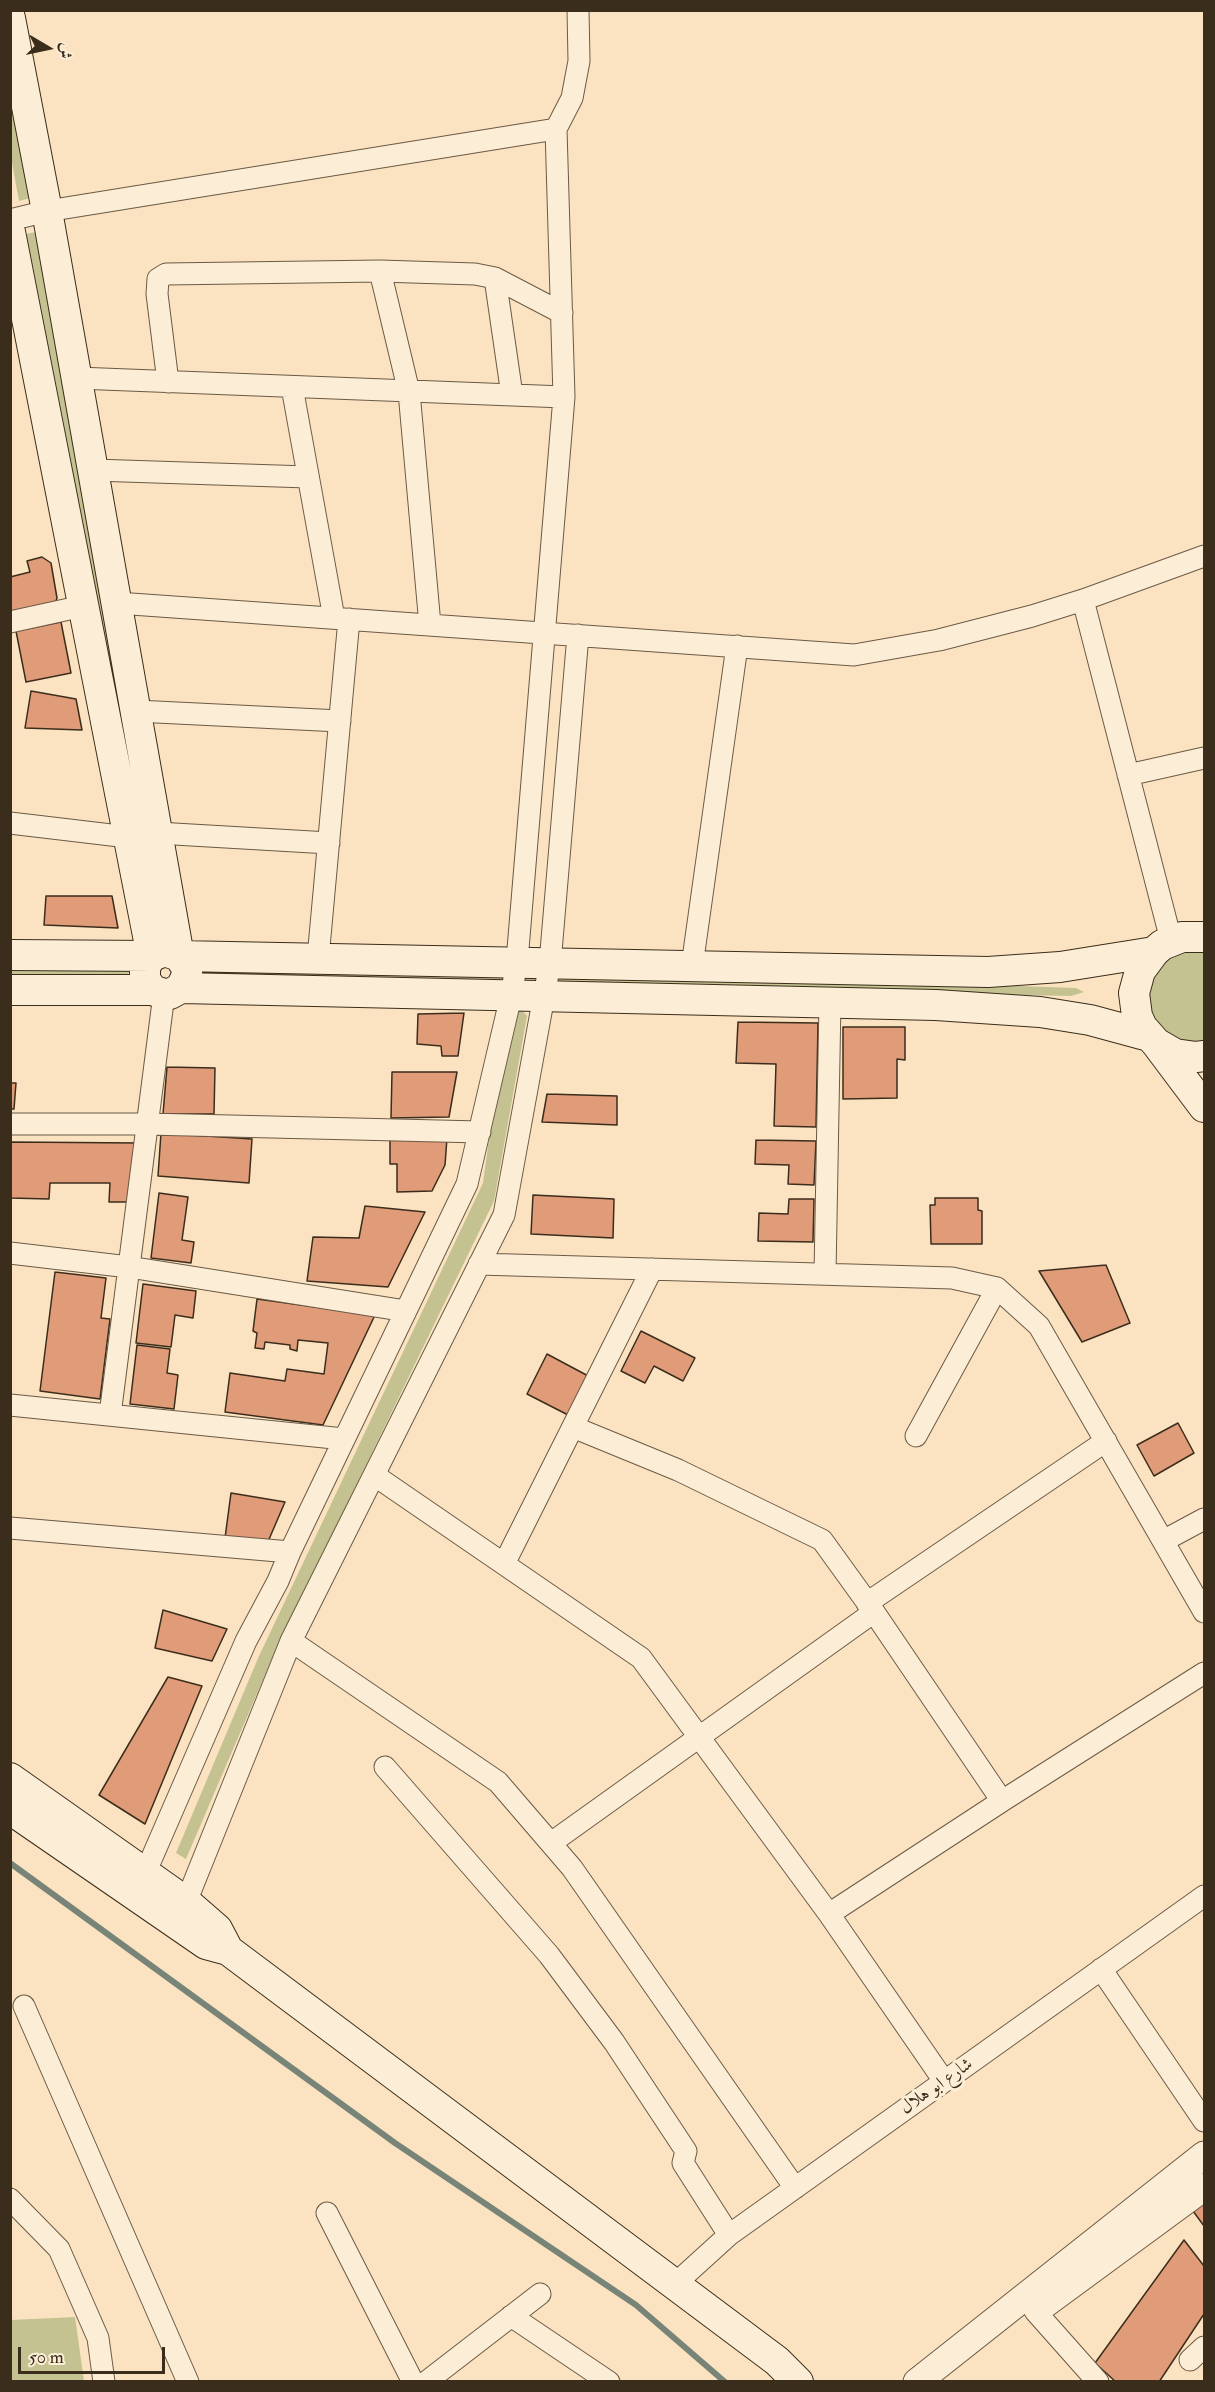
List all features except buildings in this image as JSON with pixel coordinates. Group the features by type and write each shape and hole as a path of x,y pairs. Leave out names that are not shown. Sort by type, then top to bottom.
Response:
{"main road":[{"path":"11,25 47,211 158,833 165,956"},
{"path":"10,232 15,278 128,837 165,956 187,968 185,982 166,990 148,985 144,973 145,966 165,956"},
{"path":"10,955 517,961 988,972 1060,967 1163,946 1192,936 1204,936"},
{"path":"1163,946 1140,971 1134,993 1137,1016 1204,1107"},
{"path":"10,990 545,996 936,1005 1040,1012 1090,1020 1153,1040 1175,1054 1204,1056"},
{"path":"10,1778 140,1885"},
{"path":"10,1809 140,1885 179,1912 217,1929 228,1950 777,2361 798,2382"}],"street":[{"path":"140,1885 246,1641 278,1581 467,1184 480,1132 517,961 564,397 556,129 572,98 579,61 578,10"},
{"path":"10,220 47,211 556,129"},
{"path":"168,382 157,294 159,279 166,274 380,271 476,274 495,278 562,313"},
{"path":"380,271 409,392 430,625"},
{"path":"495,278 512,395"},
{"path":"77,378 564,397"},
{"path":"292,387 308,477 341,619 340,721 318,958"},
{"path":"93,470 308,477"},
{"path":"117,603 854,655 939,640 1083,600 1204,556"},
{"path":"1083,600 1128,775 1163,946"},
{"path":"10,622 83,606"},
{"path":"179,1912 291,1641 504,1215 550,963 578,634"},
{"path":"692,966 737,646"},
{"path":"136,711 340,721"},
{"path":"1128,775 1204,758"},
{"path":"10,823 128,837"},
{"path":"158,833 329,843"},
{"path":"110,1415 166,990"},
{"path":"825,1274 830,1002"},
{"path":"10,1124 147,1124 480,1132"},
{"path":"10,1253 129,1268 406,1311"},
{"path":"479,1264 952,1278 998,1288 1039,1326 1204,1612"},
{"path":"504,1564 652,1269"},
{"path":"916,1436 998,1288"},
{"path":"10,1405 344,1439"},
{"path":"573,1427 678,1470 822,1540 871,1607 1002,1801"},
{"path":"551,1843 699,1737 871,1607 1106,1441"},
{"path":"374,1475 641,1658 829,1914 944,2081"},
{"path":"1163,1541 1204,1519"},
{"path":"10,1528 290,1552"},
{"path":"291,1641 498,1782 572,1868 795,2188"},
{"path":"829,1914 1204,1673"},
{"path":"385,1767 549,1955 608,2033 686,2151 683,2163 729,2235"},
{"name":"شارع ابو هلال","path":"675,2284 729,2235 1204,1896"},
{"path":"1101,1969 1204,2121"},
{"path":"24,2006 188,2382"},
{"path":"917,2382 1204,2156"},
{"path":"947,2382 1035,2311 1204,2187"},
{"path":"10,2199 59,2249 98,2338 104,2382"},
{"path":"327,2213 413,2382"},
{"path":"426,2382 540,2294"},
{"path":"1035,2311 1098,2382"},
{"path":"511,2316 609,2382"}],"shaded area":[{"path":"10,94 30,198 19,201 11,157"},
{"path":"36,232 162,904 149,904 26,234"},
{"path":"1204,945 1204,1045 1171,1040 1148,1016 1146,984 1162,956"},
{"path":"10,965 135,969 127,974 11,975"},
{"path":"203,969 961,984 1076,988 1084,992 1071,996 203,978"},
{"path":"521,1009 527,1016 494,1201 271,1661 186,1859 176,1853 259,1656 483,1183 506,1013"},
{"path":"75,2317 84,2381 11,2381 11,2320"}],"waterway":[{"path":"10,1863 395,2143 636,2305 725,2382"}]}
